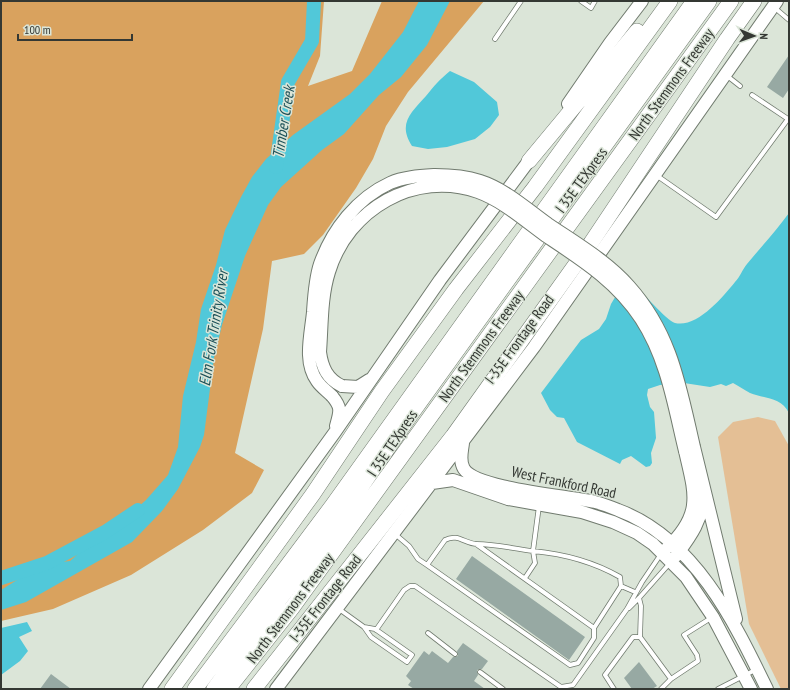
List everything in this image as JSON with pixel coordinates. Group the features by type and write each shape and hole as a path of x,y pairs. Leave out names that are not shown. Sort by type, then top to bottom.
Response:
{"highway":[{"path":"529,161 604,70 665,1"},
{"path":"172,689 313,494 382,391 456,289 535,186 670,1"},
{"name":"North Stemmons Freeway","path":"476,313 694,1"},
{"name":"I 35E TEXpress","path":"214,689 354,498 411,404 476,313 709,1"},
{"name":"North Stemmons Freeway","path":"228,689 292,608 731,1"},
{"path":"254,689 458,439 528,343 591,243 754,1"},
{"name":"North Stemmons Freeway","path":"195,689 332,506 411,404"}],"main road":[{"path":"149,689 335,432 370,379 440,280 529,161 610,43 642,1"},
{"name":"I-35E Frontage Road","path":"528,343 655,174 775,4"},
{"path":"335,432 340,411 339,405 317,382 310,369 309,357 313,304 320,264 336,230 361,202 390,183 426,176 464,177 480,181 500,190 608,266 629,286 659,327 667,343 677,372 695,498 691,514 671,561"},
{"path":"370,379 358,387 342,386 333,382 327,375 322,365 320,352 329,273 343,242 362,218 375,207 390,198 409,190 428,187 465,188 495,200 599,272 628,300 652,337 662,360 689,449 704,485 732,606 744,644"},
{"name":"I-35E Frontage Road","path":"276,689 395,534 432,483 458,439"},
{"name":"West Frankford Road","path":"458,439 460,460 465,470 469,473 488,483 613,522 637,533 662,552 686,577 713,617 751,689"},
{"name":"West Frankford Road","path":"432,483 453,480 508,499 596,502 619,510 652,528 676,547 704,579 724,609 758,669 767,689"},
{"path":"662,552 676,547 693,533 703,506 704,485"},
{"path":"652,528 675,528 683,524 691,514"}],"lane":[{"path":"496,39 521,1"},
{"path":"581,1 591,8 595,1"},
{"path":"775,4 789,20"},
{"path":"726,75 740,86"},
{"path":"655,174 716,217 788,120 752,95"},
{"path":"525,578 535,563 533,551 540,499"},
{"path":"395,534 409,546 418,559 570,665 574,665 578,662 594,638 594,628 621,586 620,577 596,564 560,554 485,543 476,544"},
{"path":"427,565 445,540 449,538 462,538 476,544 594,628"},
{"path":"376,630 404,590 410,586 415,586 561,688 574,685 627,609 636,592 662,552"},
{"path":"627,609 639,598 671,561"},
{"path":"621,586 636,592"},
{"path":"639,598 641,606 640,638 671,679"},
{"path":"337,608 364,627 371,637 407,662 412,654 376,630 364,627"},
{"path":"661,689 671,679 698,661 697,655 684,635 713,617"},
{"path":"428,633 455,654"},
{"path":"614,689 605,675 633,637 640,638"},
{"path":"718,689 758,669"},
{"path":"480,672 503,689"}],"shaded area":[{"path":"1,1 324,1 320,56 308,86 352,71 382,1 484,1 408,92 386,126 373,159 356,188 323,235 304,254 272,261 263,329 235,453 264,470 252,493 203,530 131,575 53,609 1,621"},
{"path":"758,417 775,421 789,446 789,689 781,689 749,624 718,437 733,422"}],"water":[{"path":"419,1 450,1 427,45 401,77 379,95 344,134 322,150 281,187 268,205 245,256 222,325 214,358 204,435 200,447 178,489 162,511 132,542 26,602 1,610 1,590 25,575 36,565 70,561 89,544 98,540 119,524 146,500 168,475 178,447 183,396 196,342 201,309 216,265 225,230 241,197 252,177 266,159 293,135 350,94 370,74 403,32"},
{"path":"450,71 474,82 497,102 499,115 490,127 475,139 447,147 428,149 412,146 406,131 408,118 434,86"},
{"path":"789,213 789,413 782,404 777,401 750,393 733,383 726,386 721,384 710,387 684,383 660,385 648,389 647,395 650,407 654,412 656,438 651,453 652,463 650,466 646,467 631,456 622,460 620,464 577,442 564,418 557,417 550,410 541,393 581,340 599,329 606,319 611,304 617,294 634,283 671,321 675,323 683,323 692,321 708,310 723,296"},
{"path":"27,622 32,631 19,637 28,651 20,661 1,675 1,628"}],"building":[{"path":"789,55 789,89 783,98 767,87"},
{"path":"472,556 585,637 569,660 456,579"},
{"path":"463,643 488,661 482,669 477,670 478,675 474,681 485,689 414,689 408,685 411,681 406,676 424,651 429,655 432,651 448,663 453,657 458,656 457,651"},
{"path":"639,662 657,686 652,689 632,689 624,678"},
{"path":"51,674 71,689 40,689"}],"waterway":[{"name":"Timber Creek","path":"276,167 288,82 312,41 314,1"},
{"name":"Elm Fork Trinity River","path":"1,578 47,563 105,532 138,510"}]}
